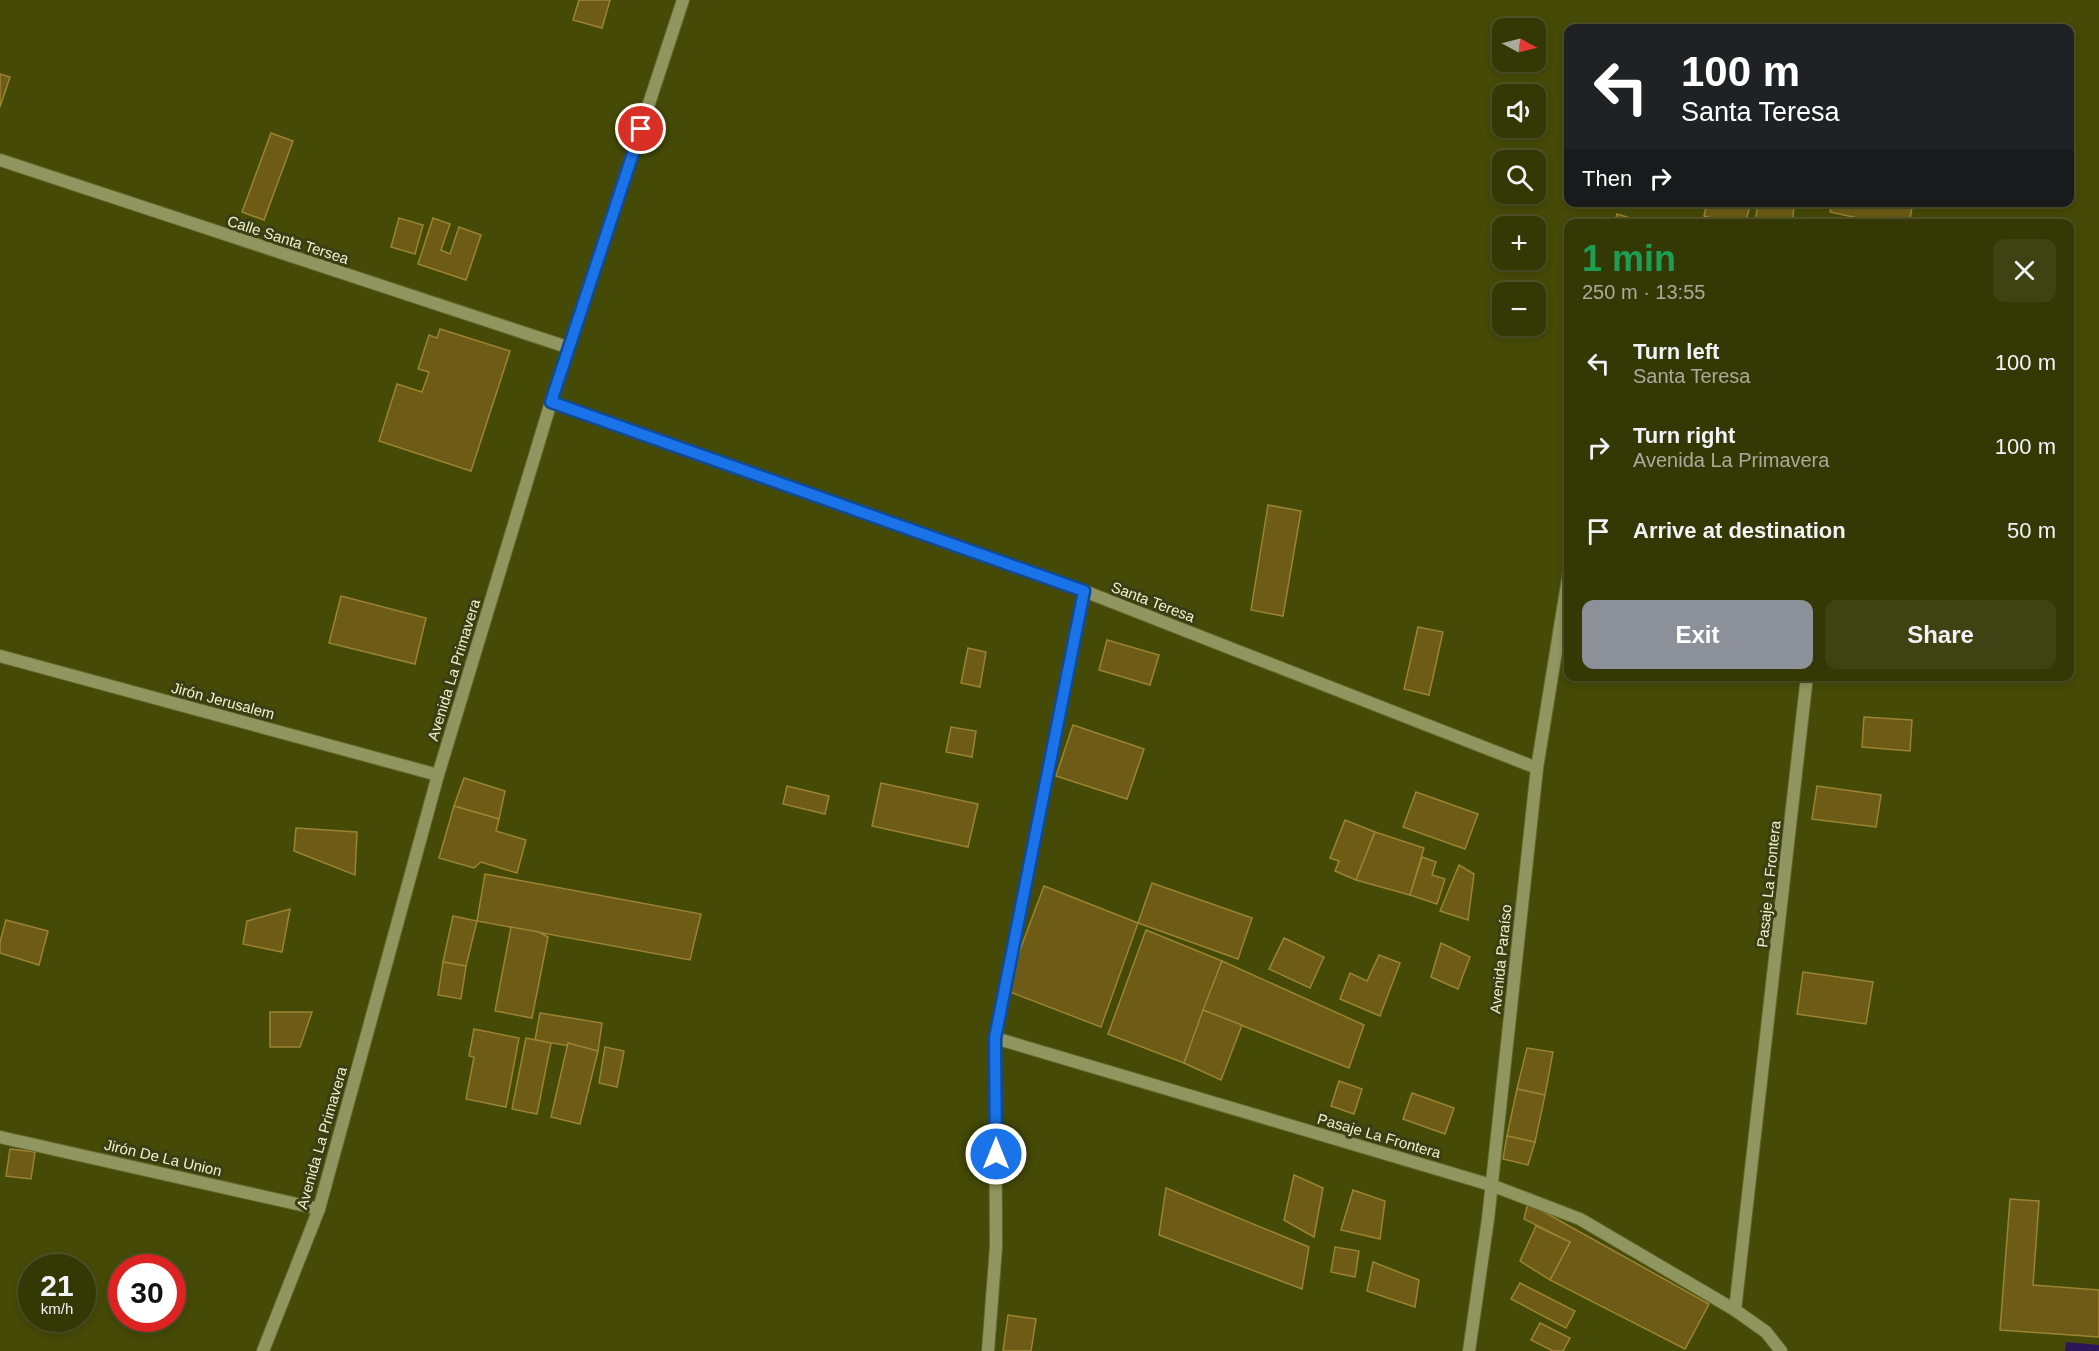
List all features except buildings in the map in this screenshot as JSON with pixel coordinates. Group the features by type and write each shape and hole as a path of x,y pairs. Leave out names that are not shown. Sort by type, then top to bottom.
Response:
{"street":[{"name":"Avenida La Primavera","path":"263,1351 319,1209 438,775 567,348 683,0"},
{"name":"Calle Santa Tersea","path":"0,160 567,348"},
{"name":"Santa Teresa","path":"551,402 1084,591 1537,768"},
{"path":"988,1351 996,1247 995,1038 1084,591"},
{"name":"Avenida Paraíso","path":"1469,1351 1491,1185 1537,768 1564,603"},
{"name":"Jirón Jerusalem","path":"0,656 438,775"},
{"name":"Pasaje La Frontera","path":"1735,1310 1807,681"},
{"name":"Pasaje La Frontera","path":"995,1038 1491,1185 1580,1219 1735,1310 1766,1332 1781,1351"},
{"name":"Jirón De La Union","path":"0,1137 319,1209"}],"shaded area":[{"path":"2066,1342 2099,1345 2099,1351 2065,1351"}],"route":[{"path":"641,129 551,402 1084,591 995,1038 996,1154"}]}
